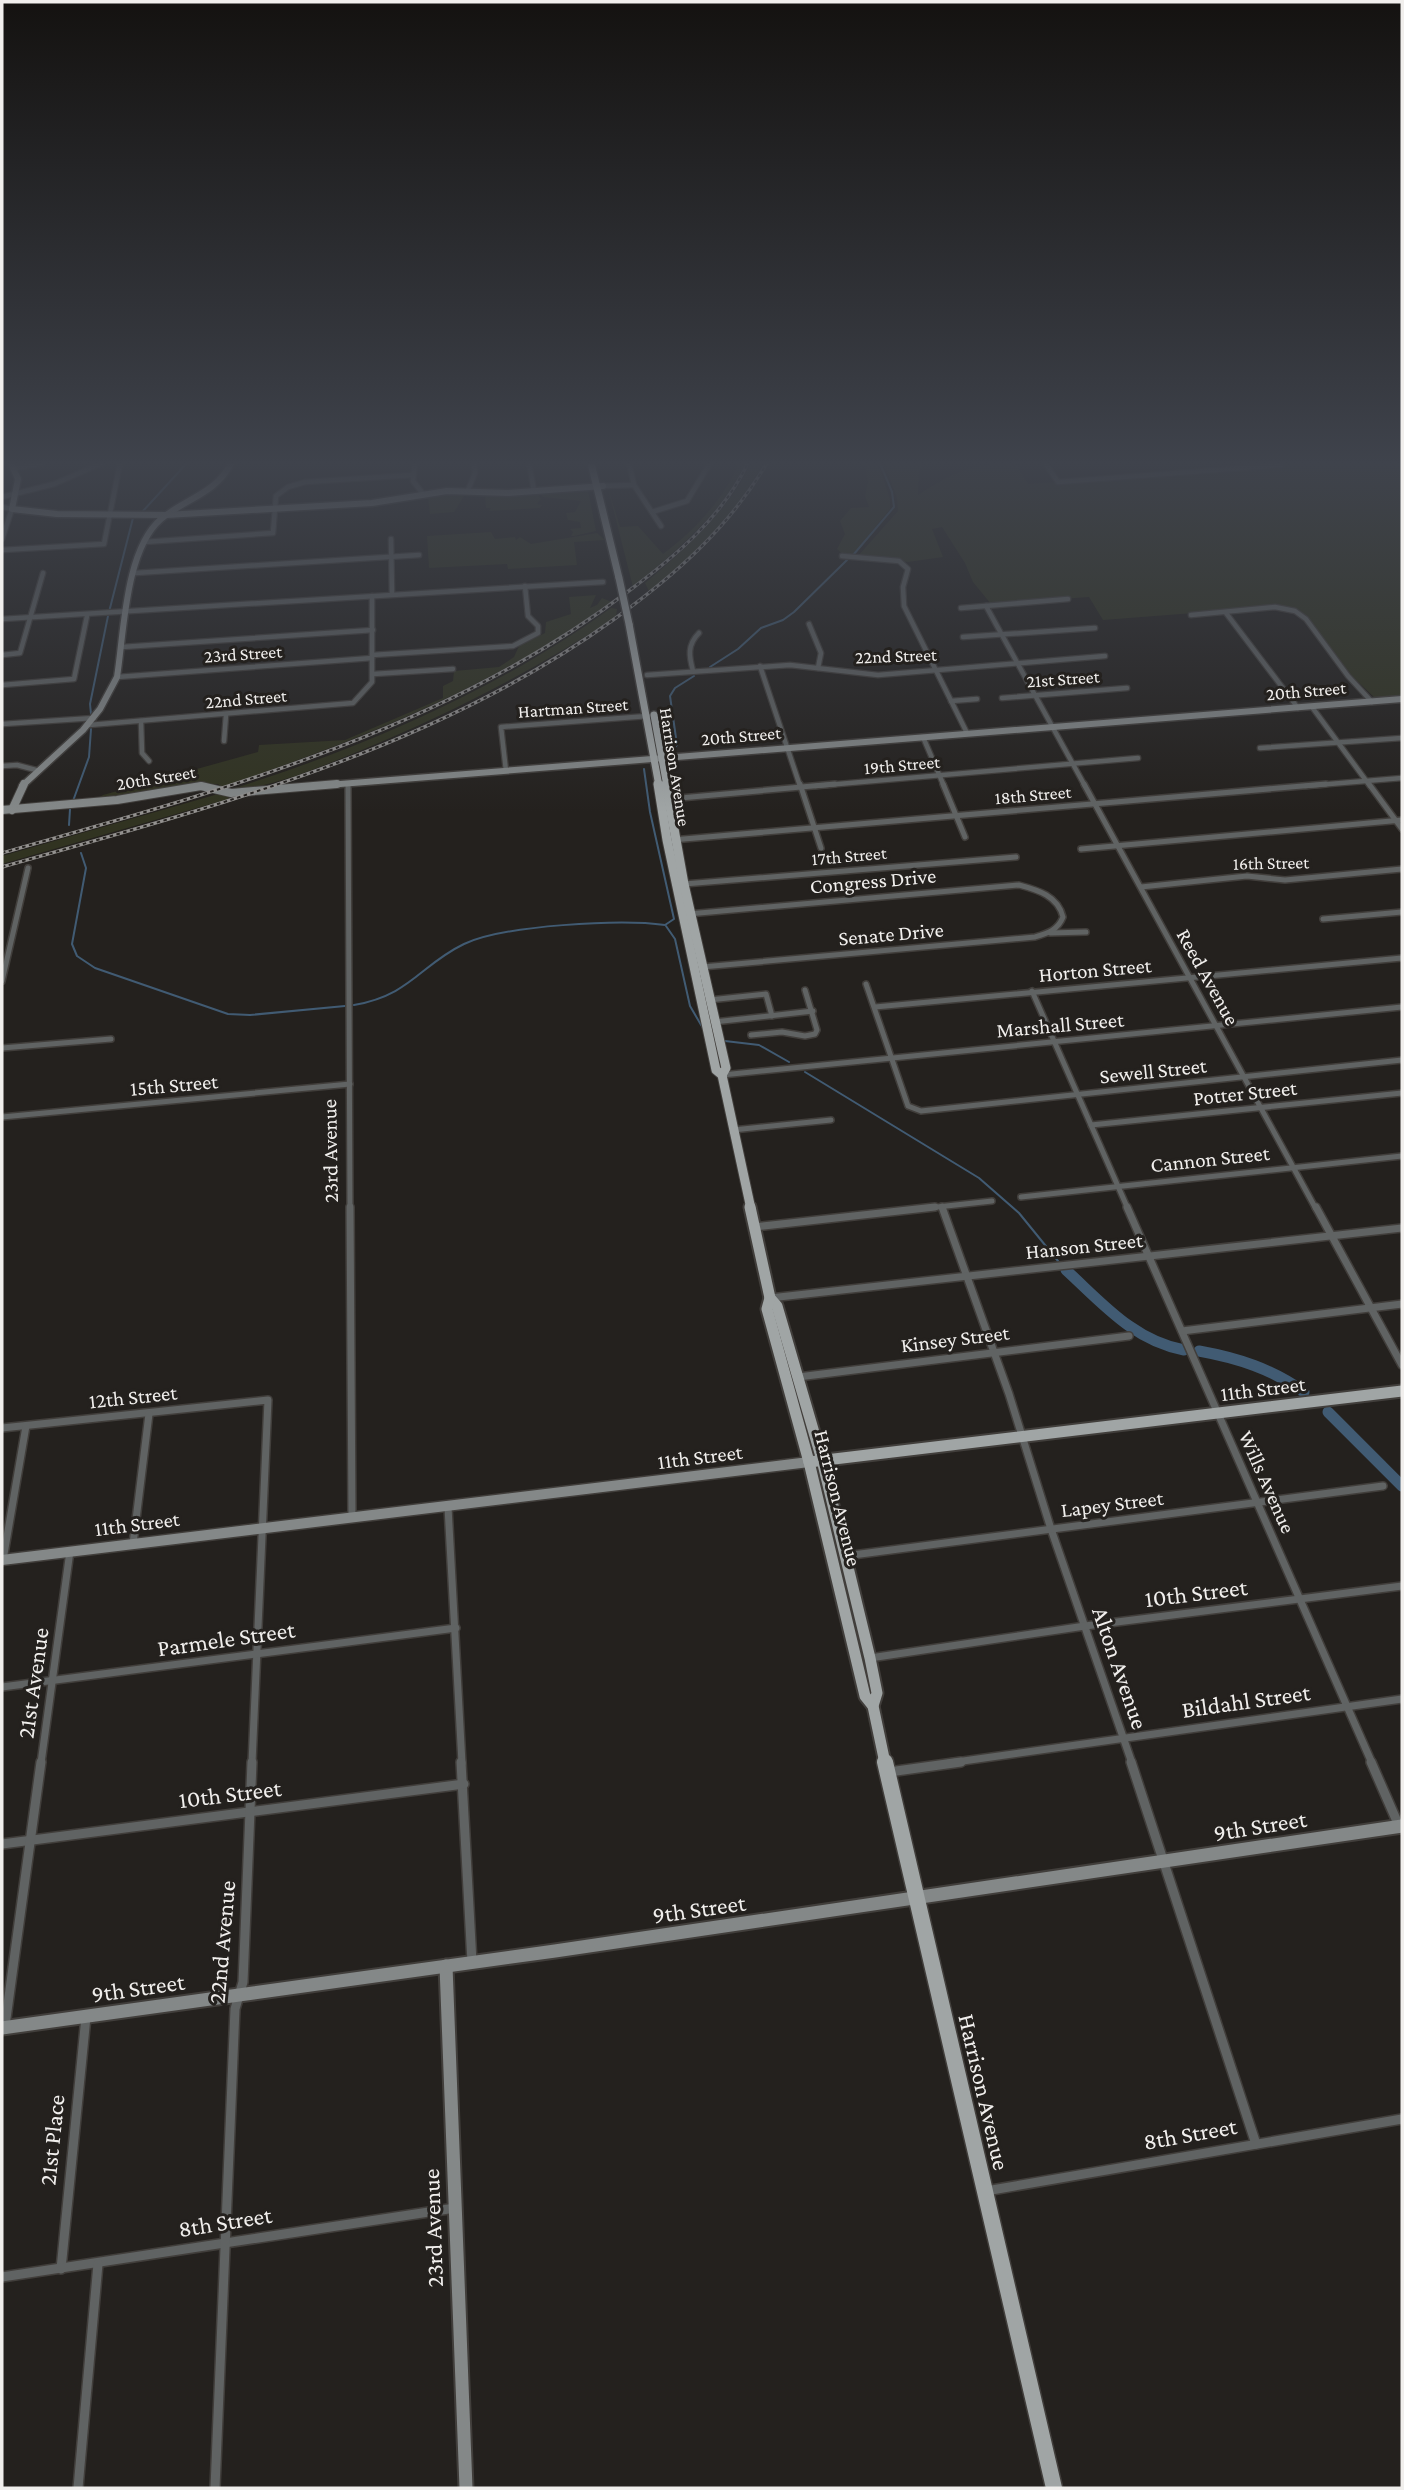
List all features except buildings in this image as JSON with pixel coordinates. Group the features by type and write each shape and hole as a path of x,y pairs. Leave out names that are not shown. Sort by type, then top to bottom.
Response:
{"main road":[{"name":"Harrison Avenue","path":"622,579 648,716 669,799 671,840 684,884 687,914 726,1068 722,1075"},
{"name":"Harrison Avenue","path":"632,623 647,675 671,840 716,1070 722,1075 770,1298 767,1309 791,1378 845,1556 877,1693 873,1706"},
{"name":"11th Street","path":"815,1461 1219,1415 1402,1391"},
{"name":"Harrison Avenue","path":"815,1461 865,1696 873,1706 1054,2488"}],"street":[{"path":"2,655 20,653 41,579"},
{"path":"12,810 22,783 89,725 117,677 134,579"},
{"path":"392,579 392,594"},
{"path":"906,579 902,600 967,733"},
{"path":"2,620 603,582"},
{"name":"23rd Street","path":"117,677 516,645 538,633 538,626 528,615 525,586"},
{"path":"372,596 373,674 453,668"},
{"path":"961,608 1068,599"},
{"name":"Reed Avenue","path":"986,606 1402,1365"},
{"path":"1191,615 1275,607 1292,610 1306,619 1372,702"},
{"path":"1226,613 1297,708"},
{"path":"2,685 74,680 87,616"},
{"path":"809,624 821,653 818,668"},
{"path":"963,637 1095,628"},
{"path":"122,647 373,629"},
{"path":"693,671 687,650 690,641 699,633"},
{"name":"22nd Street","path":"647,675 760,666 818,668 878,675 1105,656"},
{"path":"760,666 821,848"},
{"name":"22nd Street","path":"89,725 346,705 353,703 368,687 373,674"},
{"name":"21st Street","path":"1002,698 1127,688"},
{"path":"951,701 976,699"},
{"name":"20th Street","path":"2,810 117,800 201,786 213,787 227,794 1402,699"},
{"path":"1312,707 1366,781 1399,820 1402,829"},
{"path":"224,741 226,715"},
{"name":"Hartman Street","path":"506,771 501,727 648,716"},
{"path":"2,724 94,718"},
{"path":"141,721 142,753 149,761"},
{"path":"923,737 965,837"},
{"path":"1261,748 1402,738"},
{"name":"19th Street","path":"669,799 1138,758"},
{"path":"2,766 17,765 36,770"},
{"name":"18th Street","path":"671,840 1402,778"},
{"name":"23rd Avenue","path":"348,784 352,1518"},
{"path":"1081,849 1399,820"},
{"name":"17th Street","path":"684,884 1016,857"},
{"path":"2,981 28,868"},
{"name":"16th Street","path":"1141,887 1247,876 1286,880 1402,869"},
{"name":"Congress Drive","path":"687,914 1019,885 1042,890 1060,905 1060,924 1049,933"},
{"path":"1323,919 1402,912"},
{"name":"Senate Drive","path":"702,967 1035,937 1049,933 1086,932"},
{"name":"Horton Street","path":"875,1007 1402,958"},
{"path":"866,984 892,1057"},
{"path":"751,1035 782,1032 805,1036 815,1034 817,1030 813,1011 805,990"},
{"name":"Wills Avenue","path":"1032,991 1401,1829"},
{"path":"709,1000 766,994 772,1016"},
{"name":"Marshall Street","path":"722,1075 1402,1007"},
{"path":"714,1022 813,1011"},
{"path":"2,1048 111,1039"},
{"name":"Sewell Street","path":"892,1057 908,1106 920,1111 1402,1060"},
{"name":"15th Street","path":"2,1117 350,1084"},
{"name":"Potter Street","path":"1091,1125 1402,1093"},
{"path":"733,1130 831,1120"},
{"name":"Cannon Street","path":"1021,1197 1402,1156"},
{"path":"754,1227 992,1200"},
{"name":"Alton Avenue","path":"942,1206 1023,1437 1051,1529 1165,1862 1256,2144"},
{"name":"Hanson Street","path":"770,1298 1402,1227"},
{"path":"1182,1331 1402,1304"},
{"name":"Kinsey Street","path":"791,1378 1129,1336"},
{"name":"12th Street","path":"2,1428 268,1399"},
{"name":"22nd Avenue","path":"215,2488 235,2008 243,1982 248,1811 268,1399"},
{"path":"133,1544 149,1414"},
{"path":"2,1560 26,1426"},
{"name":"11th Street","path":"2,1560 815,1461"},
{"name":"Lapey Street","path":"845,1556 1383,1486"},
{"path":"448,1507 471,1962"},
{"name":"21st Avenue","path":"3,2028 70,1551"},
{"name":"10th Street","path":"870,1658 1085,1626 1402,1586"},
{"name":"Parmele Street","path":"2,1687 456,1628"},
{"name":"Bildahl Street","path":"887,1772 1402,1699"},
{"name":"10th Street","path":"2,1844 464,1784"},
{"name":"9th Street","path":"3,2028 1401,1829"},
{"name":"23rd Avenue","path":"446,1966 466,2488"},
{"name":"21st Place","path":"61,2269 86,2016"},
{"name":"8th Street","path":"984,2192 1402,2119"},
{"name":"8th Street","path":"2,2277 455,2208"},
{"path":"78,2488 98,2263"}],"green space":[{"path":"631,579 642,579 633,587"},
{"path":"649,579 663,579 649,591 645,583"},
{"path":"972,579 1402,579 1402,696 1375,698 1352,676 1308,617 1285,606 1103,620 1089,597 991,604"},
{"path":"596,595 590,608 597,605 602,598 612,602 520,660 472,686 374,731 221,787 218,784 203,784 94,800 103,795 258,752 259,745 345,740 443,698 443,686 453,681 454,671 499,667 514,657 519,646 545,633 546,622 571,614 569,597"},
{"path":"611,608 617,609 616,617 524,673 428,721 295,776 260,786 225,791 327,756 426,715 521,666"},
{"path":"218,794 229,796 228,799 2,864 2,856"}],"waterway":[{"path":"109,612 117,579"},
{"path":"710,667 738,649 761,628 783,620 794,612 827,579"},
{"path":"91,714 90,704 108,616"},
{"path":"674,749 677,745 670,696 675,688 694,676"},
{"path":"73,801 89,757 91,729"},
{"path":"354,1005 389,994 449,952 482,937 534,928 593,923 665,925 674,919 650,812 644,769"},
{"path":"69,825 70,809"},
{"path":"81,853 86,868 72,944 77,956 95,968 228,1014 250,1015 345,1006"},
{"path":"666,926 675,939 690,1006 704,1030"},
{"path":"725,1041 759,1045 789,1062"},
{"path":"805,1072 979,1178 1019,1213 1058,1261"},
{"path":"1066,1270 1134,1329 1166,1345 1184,1350"},
{"path":"1199,1351 1254,1366 1280,1377 1304,1392"},
{"path":"1328,1412 1402,1486"}],"railway":[{"path":"2,853 248,779 329,751 408,718 485,681 559,639 644,579"},
{"path":"2,867 240,797 319,770 396,739 471,705 543,665 613,620 665,579"}]}
